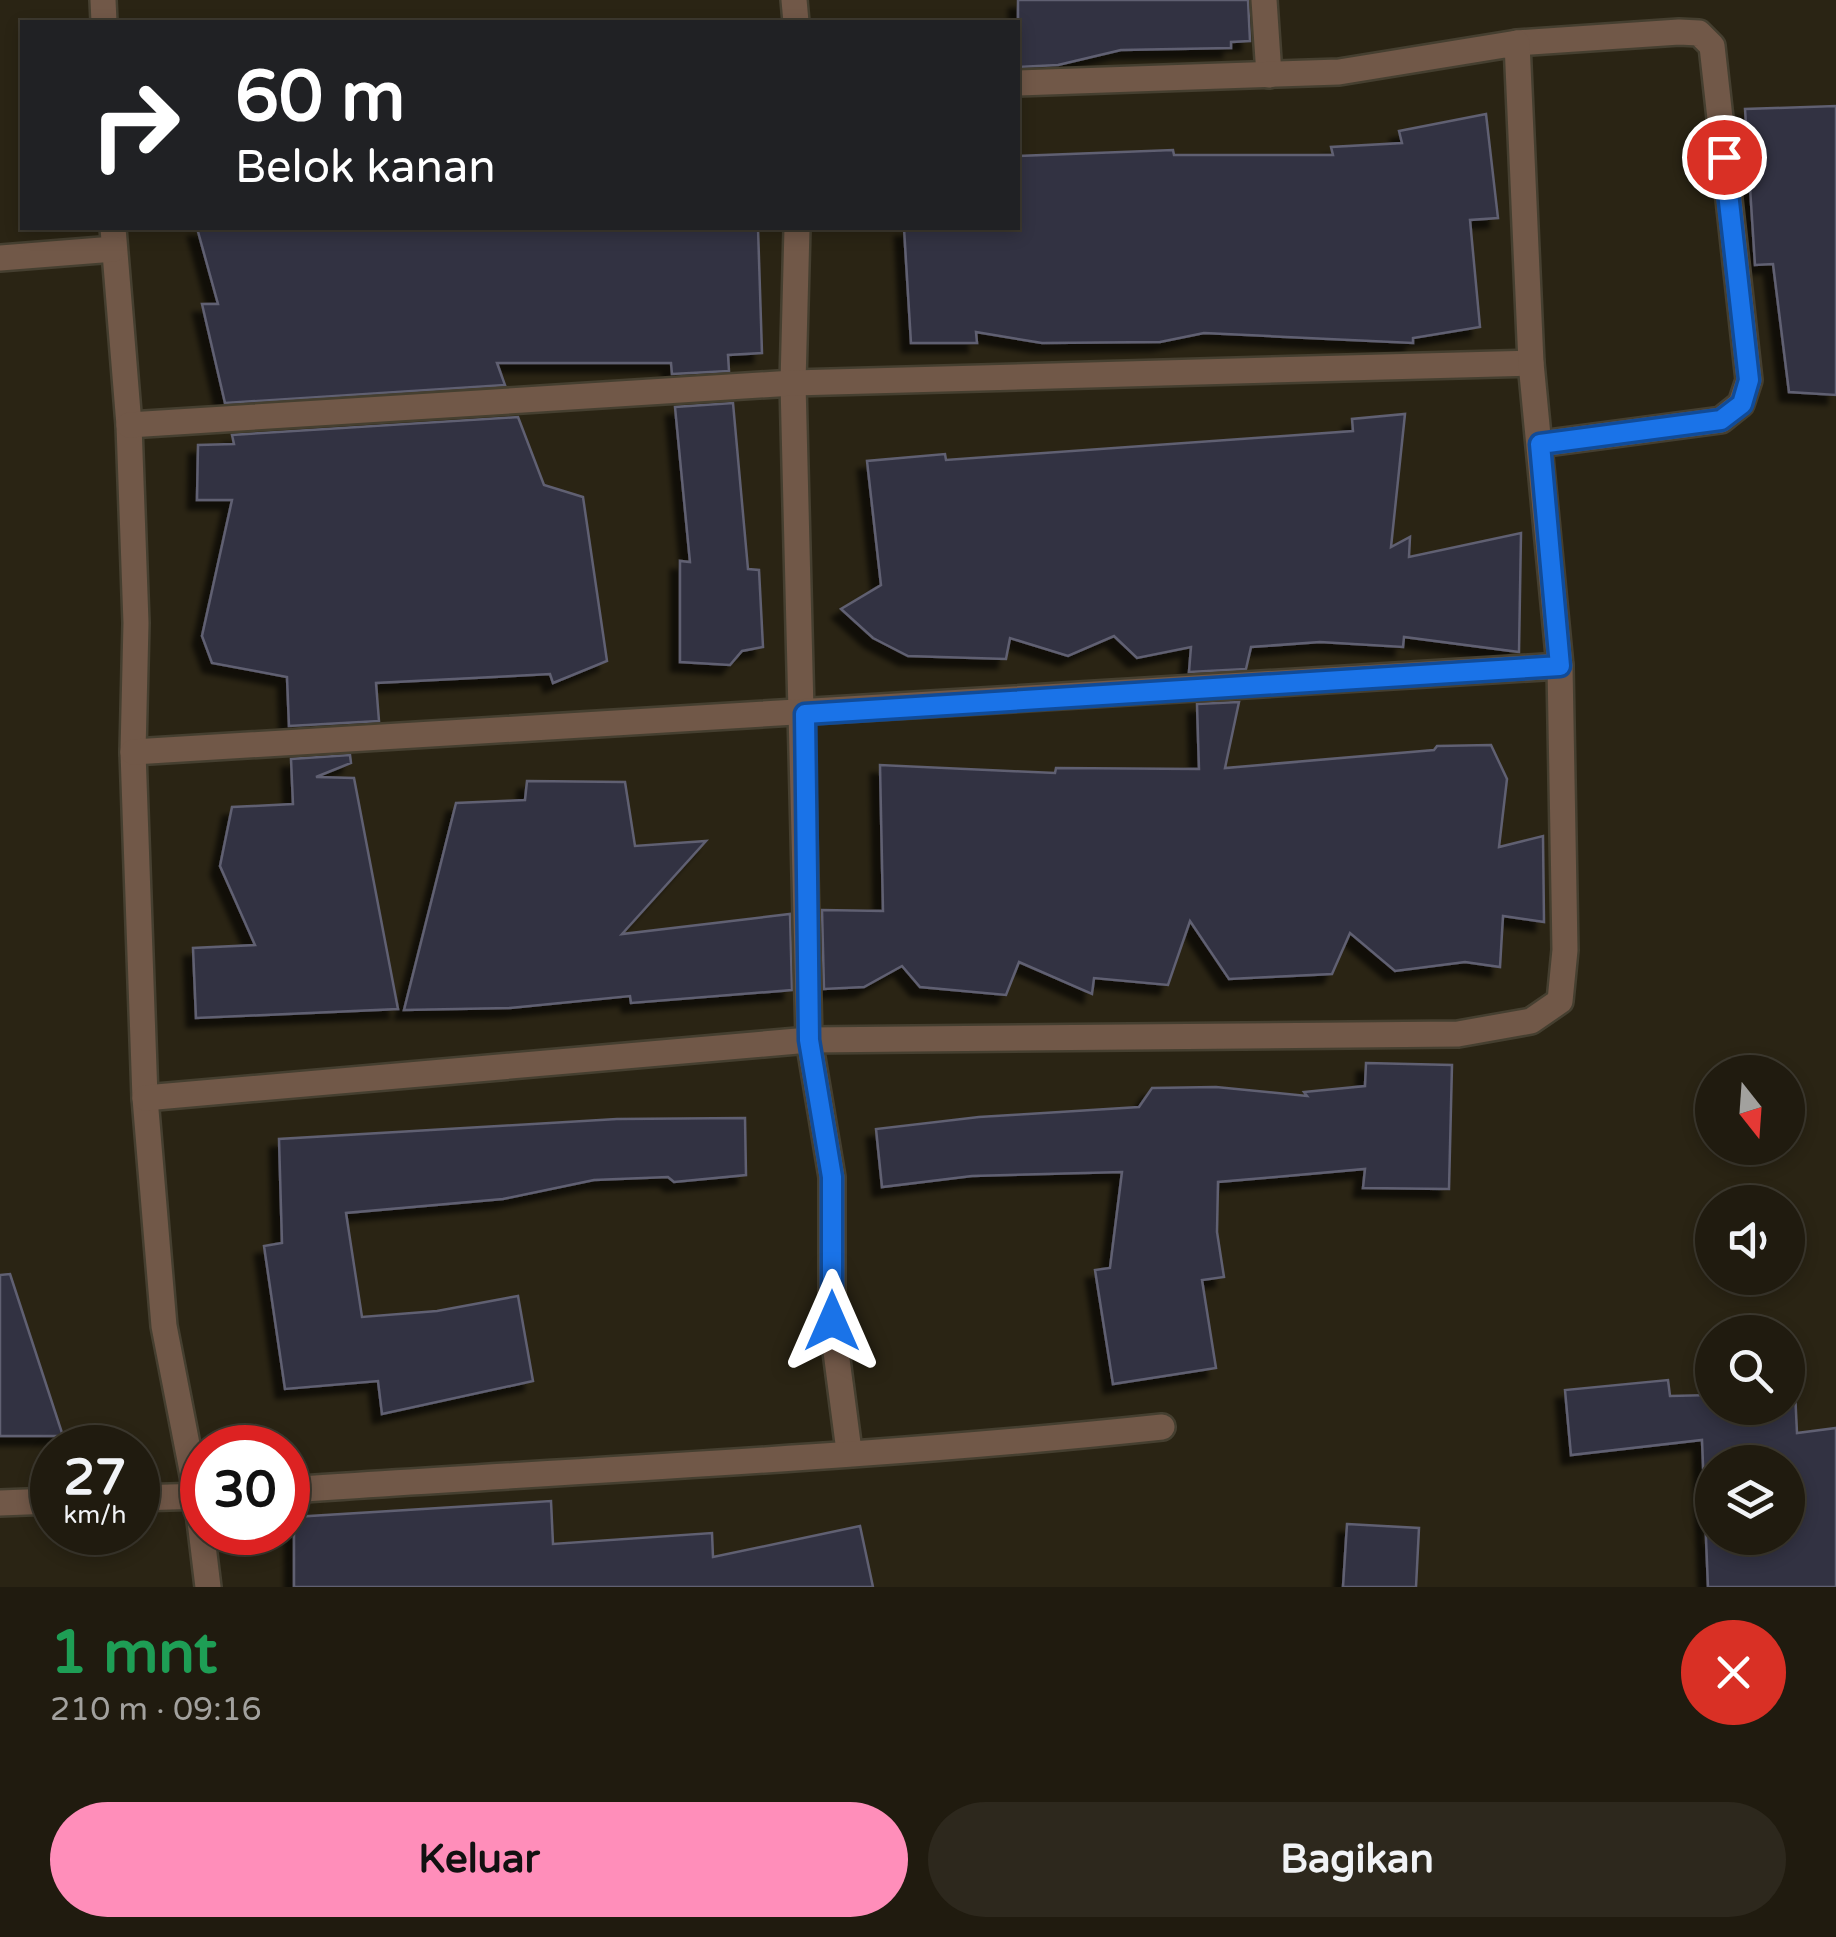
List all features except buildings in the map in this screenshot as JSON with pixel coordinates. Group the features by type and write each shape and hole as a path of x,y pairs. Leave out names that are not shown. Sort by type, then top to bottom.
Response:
{"street":[{"path":"1264,0 1269,75"},
{"path":"1020,83 1339,72 1517,43 1700,33 1712,46 1749,380 1742,404 1721,420 1540,444"},
{"path":"145,1098 809,1040 1458,1034 1531,1021 1560,1002 1565,950 1560,666 1531,363 1517,43"},
{"path":"797,230 794,383 805,714 809,1040 832,1177 832,1321 849,1451"},
{"path":"0,258 114,238 130,425 136,623 133,752 145,1098 164,1326 185,1425"},
{"path":"130,425 794,383 1531,363"},
{"path":"133,752 1560,666"},
{"path":"310,1488 849,1451 957,1448 1162,1426"},
{"path":"0,1502 30,1501"},
{"path":"205,1555 208,1587"}],"route":[{"path":"832,1321 832,1177 809,1040 805,714 1560,666 1540,444 1721,420 1742,404 1749,380 1724,157"}]}
